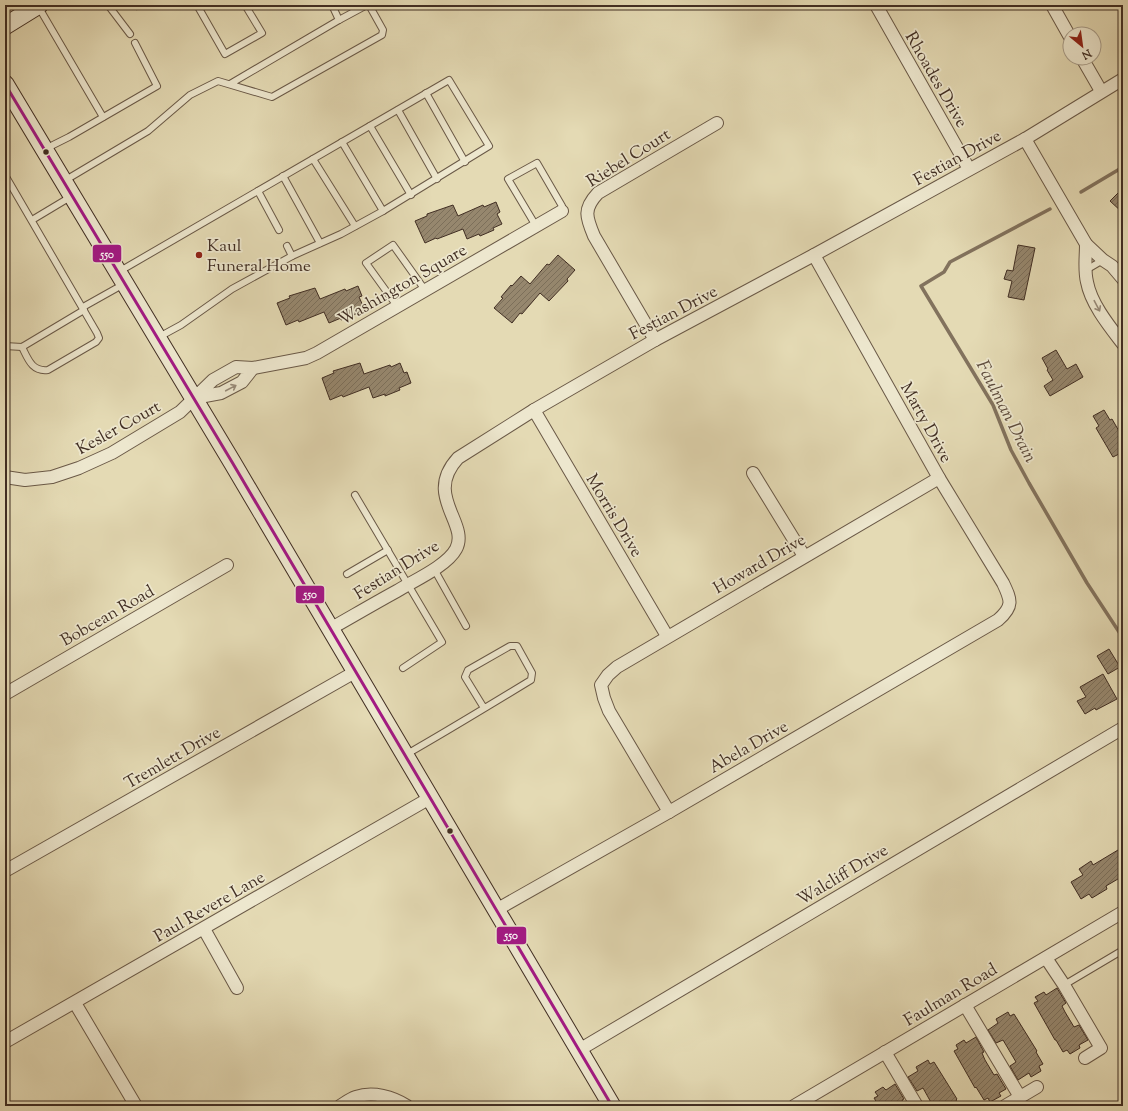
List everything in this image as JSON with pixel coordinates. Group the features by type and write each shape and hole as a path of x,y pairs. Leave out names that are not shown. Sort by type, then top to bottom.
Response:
{"main road":[{"path":"5,26 38,5"},
{"path":"5,84 194,398 612,1106"}],"street":[{"name":"Rhoades Drive","path":"876,5 969,169"},
{"path":"1052,5 1064,26"},
{"path":"1087,66 1101,91"},
{"name":"Festian Drive","path":"330,629 434,569 451,556 458,544 458,534 445,497 445,485 446,474 450,466 458,458 534,410 655,340 814,256 969,169 1025,140 1101,91 1123,79"},
{"name":"Riebel Court","path":"655,340 594,236 588,222 587,210 590,202 598,194 717,122"},
{"path":"1025,140 1086,244 1103,260 1112,266 1123,278"},
{"name":"Washington Square","path":"194,398 221,393 242,382 252,368 306,358 562,211"},
{"path":"1086,244 1087,282 1091,294 1101,314 1123,344"},
{"name":"Marty Drive","path":"814,256 939,478 1003,583 1010,604"},
{"name":"Kesler Court","path":"5,477 25,480 52,477 79,468 112,453 180,412 194,398"},
{"name":"Morris Drive","path":"534,410 667,636"},
{"path":"754,473 804,556"},
{"name":"Howard Drive","path":"669,812 609,712 601,685 608,675 617,667 667,636 939,478"},
{"name":"Bobcean Road","path":"5,694 228,565"},
{"name":"Abela Drive","path":"496,910 669,812 998,620 1006,613 1010,604"},
{"name":"Tremlett Drive","path":"5,871 356,672"},
{"name":"Walcliff Drive","path":"579,1050 1123,728"},
{"name":"Paul Revere Lane","path":"5,1042 430,798"},
{"name":"Faulman Road","path":"802,1104 885,1052 1123,912"},
{"path":"204,928 237,988"},
{"path":"1046,958 1064,985 1101,1048 1085,1058"},
{"path":"75,1003 136,1106"},
{"path":"966,1005 1020,1097"},
{"path":"885,1052 917,1106"},
{"path":"1005,1106 1037,1087"},
{"path":"340,1106 356,1097 370,1094 386,1096 407,1106"}],"lane":[{"path":"38,5 103,117"},
{"path":"108,5 130,34"},
{"path":"197,5 225,54 262,33 245,5"},
{"path":"332,5 339,20"},
{"path":"64,181 148,131 190,95 218,81 272,97 382,35 383,30 369,6 365,6 230,84"},
{"path":"45,149 157,86 136,43"},
{"path":"5,346 22,347 83,309 122,278 258,191 449,80 489,146 383,211 292,256 232,289 181,325 158,338"},
{"path":"426,93 465,162"},
{"path":"398,110 437,179"},
{"path":"370,126 411,195"},
{"path":"342,142 383,211"},
{"path":"313,159 355,226"},
{"path":"536,226 508,179 537,163 562,206 562,211"},
{"path":"5,175 98,333 99,338 96,342 48,370 43,371 33,366 29,362 22,347"},
{"path":"283,176 320,243"},
{"path":"258,191 279,230"},
{"path":"32,220 73,196"},
{"path":"397,306 366,263 393,245 425,290"},
{"path":"287,246 292,256"},
{"path":"1086,270 1103,260"},
{"path":"355,495 442,642 402,668"},
{"path":"347,574 388,550"},
{"path":"434,569 466,626"},
{"path":"405,755 484,708 531,680 532,673 517,646 510,646 468,670 465,677 484,708"},
{"path":"1064,985 1123,950"}],"building":[{"path":"1123,188 1123,213 1110,201"},
{"path":"496,202 500,212 497,214 502,224 493,228 494,230 480,236 479,234 467,239 463,229 425,243 415,221 427,216 427,214 453,205 458,216 483,205 484,207"},
{"path":"1018,245 1035,248 1024,300 1008,297 1012,281 1004,279 1007,270 1013,271"},
{"path":"558,255 575,270 567,279 568,281 549,301 540,293 512,323 494,308 503,298 501,297 511,285 512,286 521,276 530,284 547,264 549,265"},
{"path":"358,286 362,296 359,297 364,308 355,312 356,314 329,323 324,312 299,322 298,320 286,325 277,303 290,298 289,296 315,288 320,299 345,289 346,291"},
{"path":"1056,350 1067,369 1076,364 1083,377 1050,396 1044,386 1053,380 1042,358"},
{"path":"360,363 364,374 400,363 404,373 407,372 411,383 399,388 400,390 385,396 385,394 373,398 369,387 343,397 342,395 330,400 322,378 334,373 333,371"},
{"path":"1104,410 1110,420 1112,419 1123,438 1123,452 1113,457 1096,428 1099,426 1093,416"},
{"path":"1109,649 1120,667 1108,674 1097,656"},
{"path":"1103,674 1117,699 1085,714 1077,701 1086,697 1080,687"},
{"path":"1123,847 1123,876 1106,886 1107,889 1092,898 1089,894 1081,899 1071,882 1083,875 1079,869 1091,861 1093,865"},
{"path":"1057,988 1066,1003 1062,1006 1065,1012 1074,1027 1079,1025 1088,1040 1079,1045 1080,1048 1070,1054 1067,1050 1063,1052 1034,1003 1038,1001 1035,997 1044,992 1046,995"},
{"path":"1008,1012 1010,1016 1014,1014 1037,1051 1036,1052 1043,1064 1039,1066 1041,1071 1031,1077 1029,1073 1018,1080 1010,1066 1016,1062 1003,1040 996,1043 988,1030 998,1023 996,1019"},
{"path":"976,1037 984,1052 982,1053 985,1060 994,1075 997,1074 1006,1089 999,1093 1001,1096 990,1102 988,1098 984,1100 976,1087 975,1088 954,1051 958,1049 956,1045 964,1040 966,1043"},
{"path":"928,1060 930,1064 934,1062 957,1099 956,1100 959,1106 933,1106 923,1088 917,1091 908,1077 918,1071 916,1067"},
{"path":"895,1084 904,1099 902,1100 905,1106 879,1106 874,1098 878,1096 875,1092 883,1087 886,1090"}],"waterway":[{"name":"Faulman Drain","path":"1081,192 1123,167"},
{"name":"Faulman Drain","path":"1050,209 950,262 944,272 921,286 993,405 1011,450 1029,483 1087,583 1123,638"}],"transit line":[{"name":"550","path":"5,84 232,462 612,1106"}],"place":[{"name":"Kaul Funeral Home","path":"199,255"}]}
